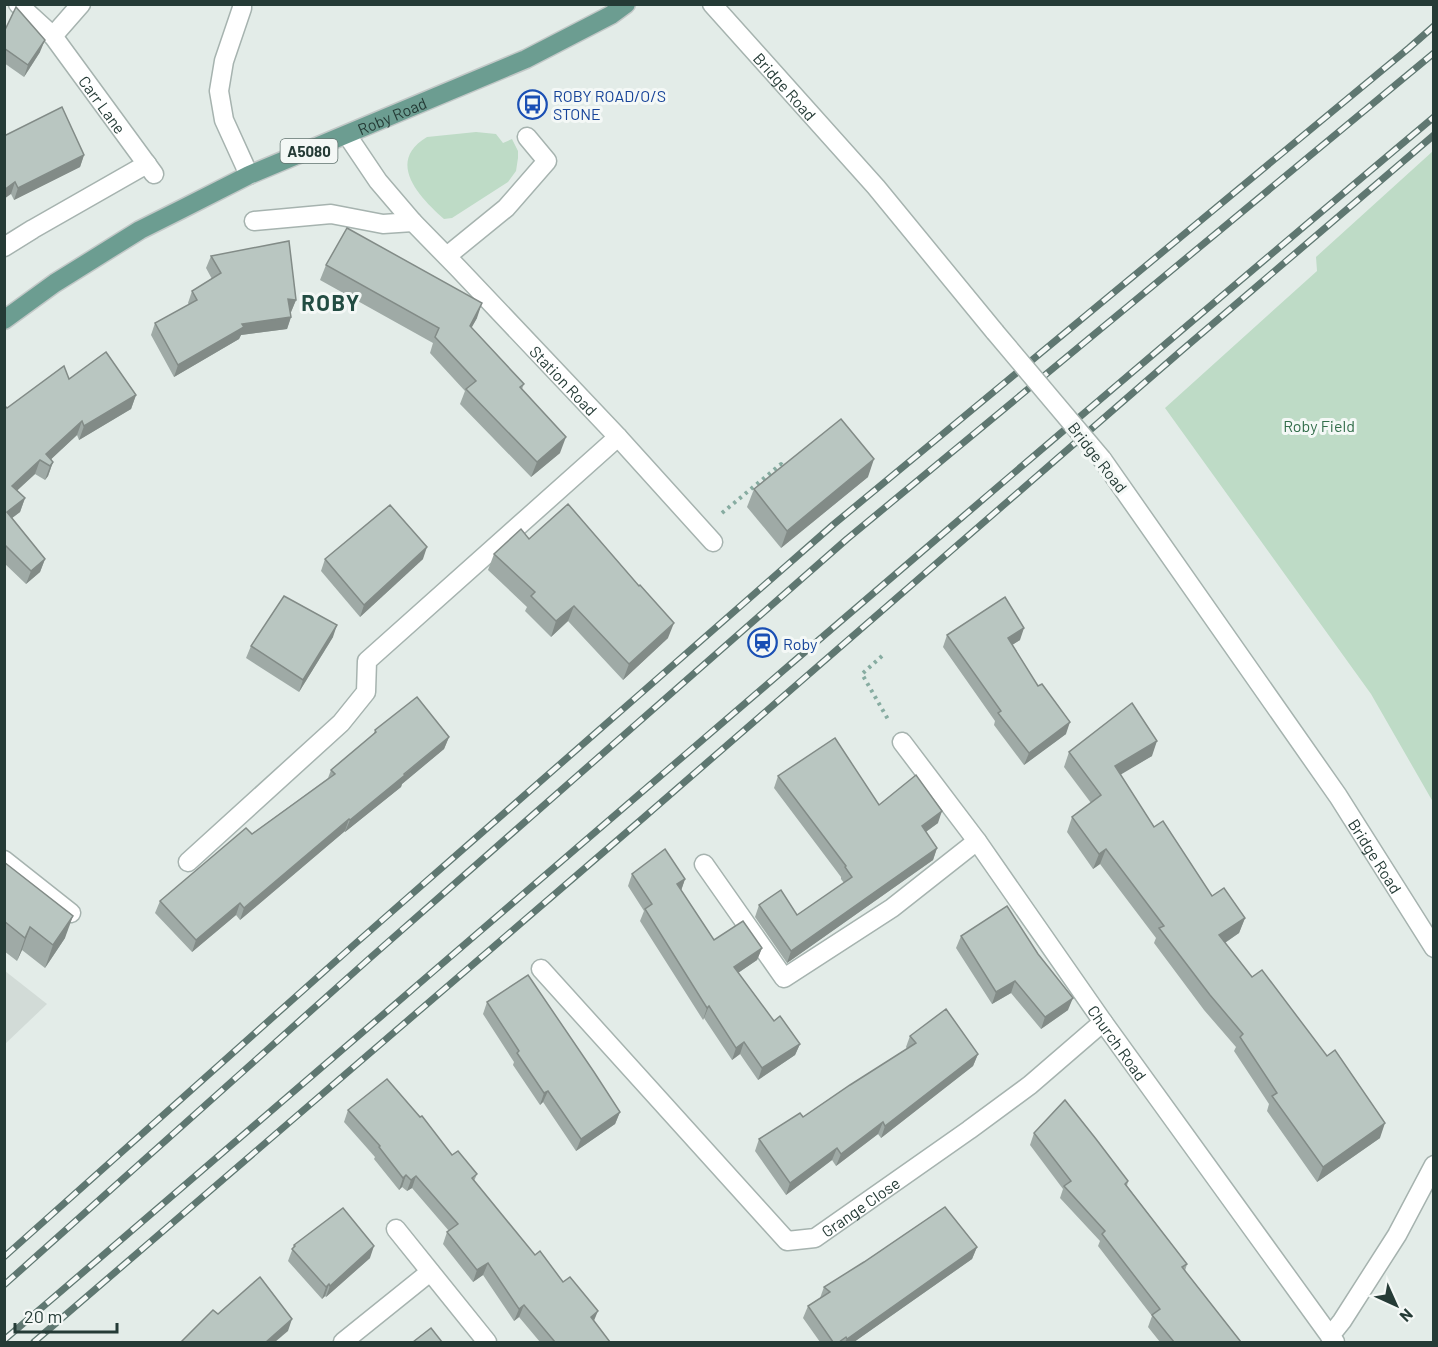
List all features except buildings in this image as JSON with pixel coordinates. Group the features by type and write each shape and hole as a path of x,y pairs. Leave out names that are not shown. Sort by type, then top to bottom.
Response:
{"main road":[{"name":"Roby Road","path":"4,320 55,283 140,230 249,175 526,59 610,15 626,4"}],"street":[{"name":"Carr Lane","path":"4,247 33,229 151,169 53,36 18,4"},
{"path":"53,36 81,4"},
{"path":"242,4 224,61 219,91 224,120 249,175"},
{"name":"Bridge Road","path":"712,4 876,187 1102,459 1338,796 1434,948"},
{"name":"Station Road","path":"346,135 378,181 413,222 618,436 707,536"},
{"path":"447,256 506,208 547,161 527,137"},
{"path":"254,221 331,214 383,224 413,222"},
{"path":"188,862 341,723 366,692 367,661 618,436"},
{"name":"Church Road","path":"902,742 977,841 1103,1022 1332,1339"},
{"path":"704,864 784,978 892,908 977,841"},
{"path":"4,860 70,914"},
{"name":"Grange Close","path":"541,969 787,1241 815,1238 969,1131 1030,1085 1103,1022"},
{"path":"1332,1339 1397,1235 1434,1165"},
{"path":"396,1229 487,1342"},
{"path":"343,1342 429,1272"}],"path":[{"path":"707,536 781,464 789,474"},
{"path":"882,656 862,674 902,742"}],"shaded area":[{"path":"5,971 47,1004 5,1044"}],"green space":[{"path":"476,132 496,134 503,143 512,139 518,151 516,171 508,182 452,218 444,219 425,201 411,180 408,168 409,157 415,147 427,137"},
{"name":"Roby Field","path":"1433,151 1433,802 1371,694 1165,408 1317,271 1316,257"}],"railway":[{"path":"4,1257 356,943 834,524 1434,26"},
{"path":"4,1285 370,958 847,539 1434,53"},
{"path":"4,1340 896,573 1434,117"},
{"path":"34,1342 1434,135"}],"place":[{"name":"ROBY ROAD/O/S STONE","path":"532,104"},
{"name":"Roby","path":"762,643"}],"district":[{"name":"ROBY","path":"331,302"}]}
